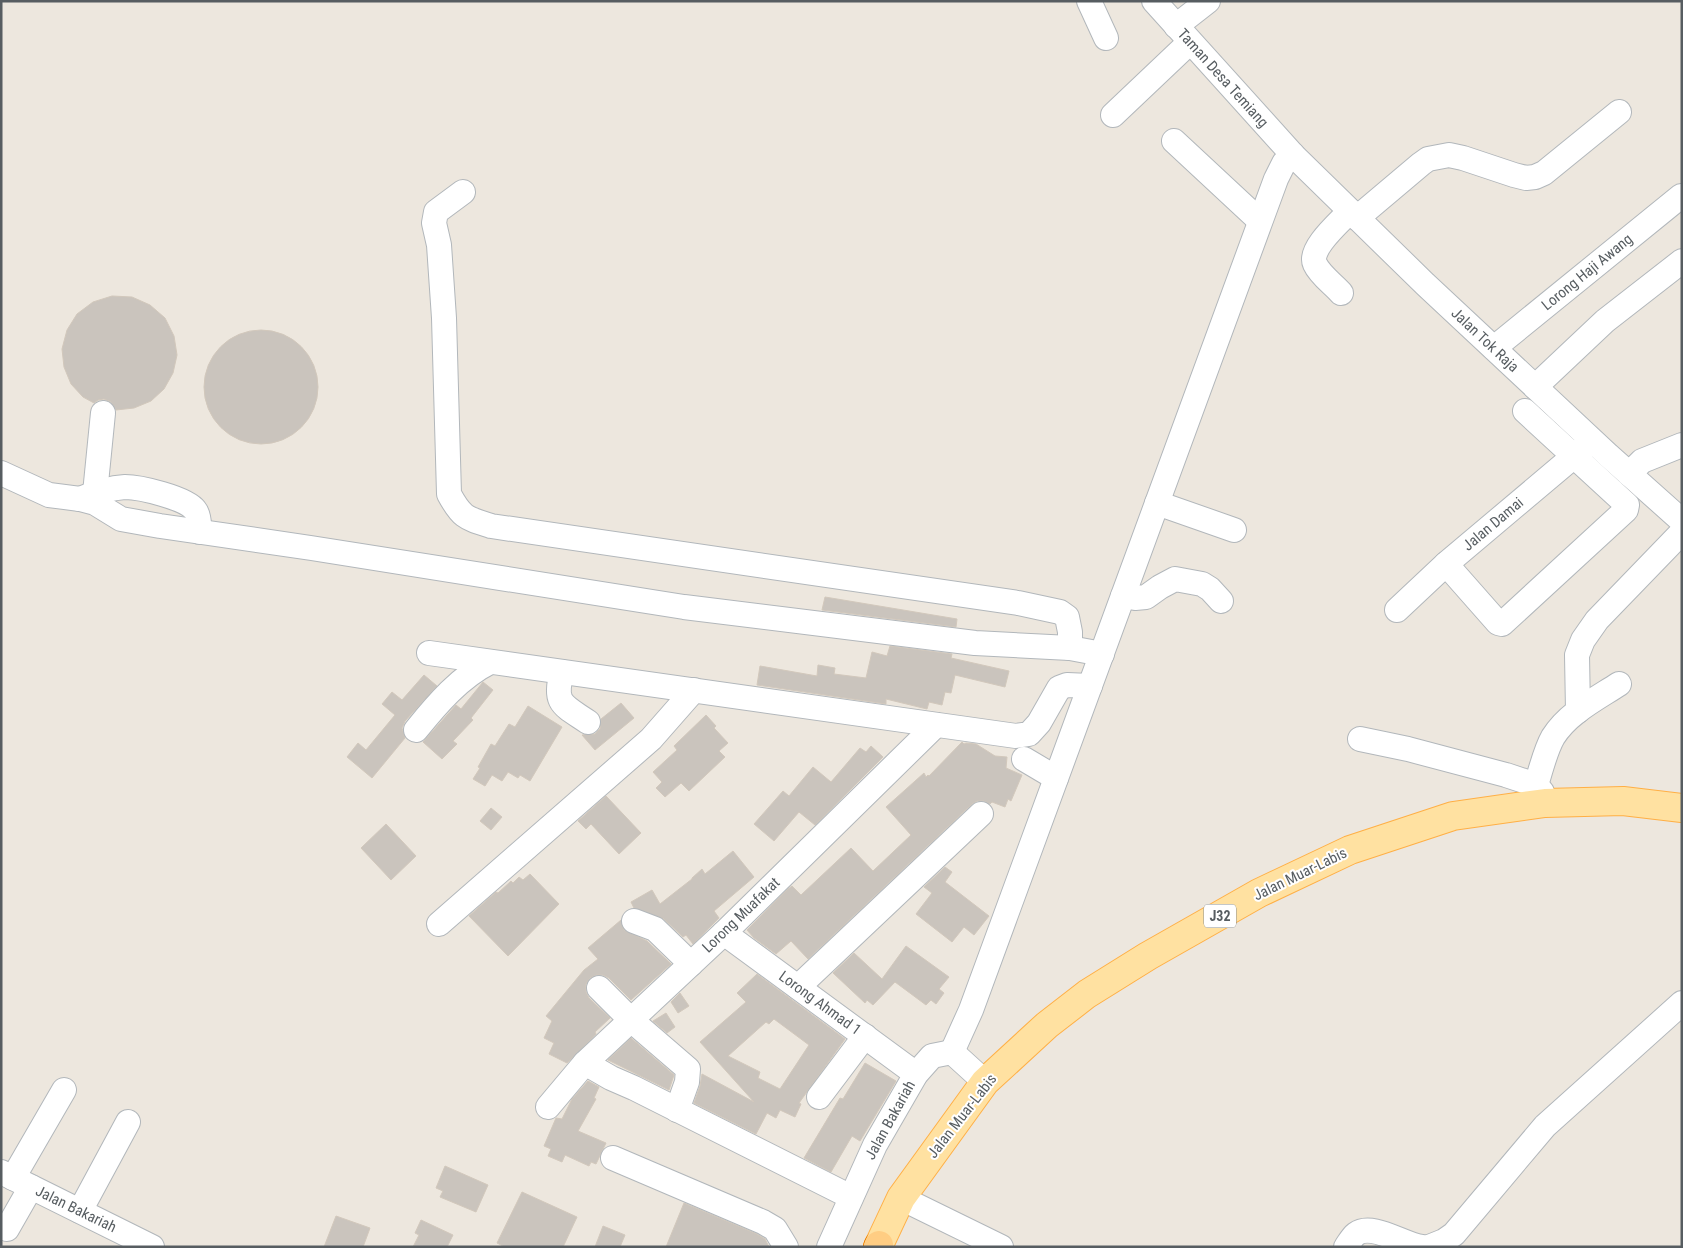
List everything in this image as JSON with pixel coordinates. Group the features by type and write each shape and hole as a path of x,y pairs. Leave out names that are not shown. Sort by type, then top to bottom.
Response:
{"main road":[{"name":"Jalan Muar-Labis","path":"879,1246 901,1198 985,1082 1086,994 1148,956 1259,893 1350,850 1453,816 1541,794 1682,808"}],"street":[{"path":"1089,1 1106,38"},
{"name":"Taman Desa Temiang","path":"1154,1 1293,155"},
{"path":"1114,115 1183,34 1208,1"},
{"path":"1341,293 1317,268 1314,262 1314,254 1318,245 1428,159 1450,155 1526,178 1544,173 1619,112"},
{"path":"1174,142 1260,221"},
{"path":"985,1082 952,1052 971,1010 1260,221 1284,163 1293,155"},
{"name":"Jalan Tok Raja","path":"1293,155 1425,284 1535,387 1583,448 1629,474 1682,521"},
{"path":"463,192 436,212 434,223 439,245 444,318 450,494 459,511 469,519 491,526 1018,603 1060,612 1067,617 1070,632 1070,648"},
{"name":"Lorong Haji Awang","path":"1494,348 1681,196"},
{"path":"1535,387 1605,321 1682,261"},
{"path":"1446,564 1498,623 1502,624 1626,510 1627,505 1625,502 1583,448 1526,411"},
{"path":"88,496 103,413"},
{"path":"1629,474 1642,461 1682,445"},
{"name":"Jalan Damai","path":"1397,610 1446,564 1583,448"},
{"path":"1,473 49,495 88,496 126,487 169,496 191,505 197,512 200,532"},
{"path":"88,496 95,503 121,519 200,532 684,607 975,642 1070,648 1102,654"},
{"path":"1157,503 1234,530"},
{"path":"1578,711 1577,655 1583,640 1597,620 1682,532"},
{"path":"1123,596 1146,597 1160,587 1175,580 1202,584 1210,588 1220,601"},
{"path":"429,653 1016,736 1029,734 1039,723 1058,688 1067,685 1090,686"},
{"path":"416,730 460,682 490,662"},
{"path":"562,672 557,689 559,698 564,706 588,722"},
{"path":"1360,740 1408,749 1506,775 1541,794 1553,738 1564,722 1619,684"},
{"path":"440,924 651,739 694,690"},
{"name":"Lorong Muafakat","path":"548,1106 585,1063 724,933 936,724"},
{"path":"1024,759 1056,778"},
{"path":"798,987 981,814"},
{"path":"634,921 655,929 691,964"},
{"name":"Lorong Ahmad 1","path":"724,933 916,1074"},
{"path":"599,988 630,1020 688,1069 687,1082 677,1110"},
{"path":"1429,1247 1444,1241 1454,1234 1545,1126 1682,1003"},
{"path":"819,1096 865,1036"},
{"name":"Jalan Bakariah","path":"829,1247 875,1144 916,1074 932,1056 952,1052"},
{"path":"585,1063 611,1078 851,1196"},
{"path":"7,1229 15,1179 64,1090"},
{"path":"80,1211 128,1122"},
{"path":"613,1158 763,1222 775,1229 786,1247"},
{"name":"Jalan Bakariah","path":"15,1179 152,1247"},
{"path":"901,1198 1001,1247"},
{"path":"1346,1247 1356,1234 1364,1230 1375,1231 1422,1247"}],"building":[{"path":"112,296 132,297 150,305 165,318 174,336 177,355 173,373 164,389 151,401 134,408 116,410 111,402 104,399 94,403 83,397 71,384 64,367 62,349 67,330 77,314 93,302"},
{"path":"261,330 283,335 301,347 313,365 318,387 313,409 301,427 283,439 261,444 239,439 221,427 209,409 204,387 209,365 221,347 239,335"},
{"path":"825,597 957,619 956,627 822,610"},
{"path":"890,646 952,654 951,658 1009,671 1005,687 955,675 951,693 945,692 942,705 929,702 927,709 886,699 886,704 757,685 760,666 817,676 818,665 835,668 834,674 866,678 872,652 887,656"},
{"path":"424,675 437,686 405,721 402,728 405,738 372,778 347,757 358,743 366,750 395,715 382,704 392,692 402,700"},
{"path":"483,682 493,690 471,718 473,720 453,741 457,744 442,759 423,742 456,705 461,709"},
{"path":"621,703 634,718 595,750 582,735 595,734 600,729 601,719"},
{"path":"528,706 562,727 530,781 520,775 518,778 508,772 502,781 492,775 485,786 473,779 491,744 495,746 509,724 515,727"},
{"path":"706,715 716,726 714,728 728,743 719,751 725,757 689,791 681,783 665,797 656,788 662,782 653,772 677,750 674,746"},
{"path":"962,742 964,744 976,744 995,756 1007,757 1006,768 1022,775 1011,801 1008,799 1005,807 984,801 977,801 972,804 808,959 791,941 776,954 754,938 747,930 788,889 792,886 801,895 851,848 873,871 911,835 886,807 924,773 926,777 929,776"},
{"path":"871,746 883,757 815,825 799,812 774,841 754,824 783,791 789,796 813,767 831,782 860,748 866,752"},
{"path":"606,796 641,833 619,854 591,824 586,829 578,821"},
{"path":"491,808 502,817 491,830 480,821"},
{"path":"386,824 416,856 391,880 361,848"},
{"path":"733,851 754,877 714,911 719,918 693,944 686,935 683,937 664,919 634,908 631,902 652,890 660,904 702,869 705,874"},
{"path":"945,867 952,872 945,882 989,916 974,935 964,927 952,942 916,914 932,893 924,887"},
{"path":"530,874 559,904 508,956 469,916 511,881 513,883 519,877 523,880"},
{"path":"621,920 624,930 647,941 671,964 631,1000 609,978 603,975 596,975 590,978 586,984 586,992 589,998 610,1018 567,1063 549,1054 554,1043 544,1038 552,1021 546,1016 584,970 598,959 588,948"},
{"path":"906,946 949,977 939,989 944,993 936,1004 931,1000 926,1005 895,982 873,1005 867,1000 865,1003 833,973 854,953 882,979"},
{"path":"757,974 845,1039 799,1103 801,1104 795,1117 780,1110 776,1118 767,1113 756,1134 694,1103 702,1074 754,1102 700,1042 746,1002 737,993","holes":["774,1019 809,1045 780,1089 758,1078 760,1072 728,1056 766,1022 769,1024"]},
{"path":"680,993 689,1006 678,1013 671,1002"},
{"path":"666,1013 675,1027 667,1033 653,1021"},
{"path":"631,1038 674,1075 669,1090 608,1060"},
{"path":"865,1063 896,1081 860,1141 852,1136 831,1172 804,1158 840,1098 843,1099"},
{"path":"588,1081 599,1087 594,1098 596,1099 578,1131 606,1143 596,1164 591,1162 589,1166 565,1155 562,1162 548,1156 551,1149 544,1146 556,1118 562,1119 572,1099"},
{"path":"445,1166 488,1185 476,1212 440,1197 443,1191 436,1188"},
{"path":"522,1192 577,1217 563,1247 505,1247 497,1243"},
{"path":"684,1203 757,1234 765,1239 769,1247 666,1247"},
{"path":"336,1216 370,1228 363,1247 324,1247"},
{"path":"421,1220 453,1235 447,1247 413,1247 419,1235 415,1233"},
{"path":"603,1226 625,1235 620,1247 595,1247"}]}
